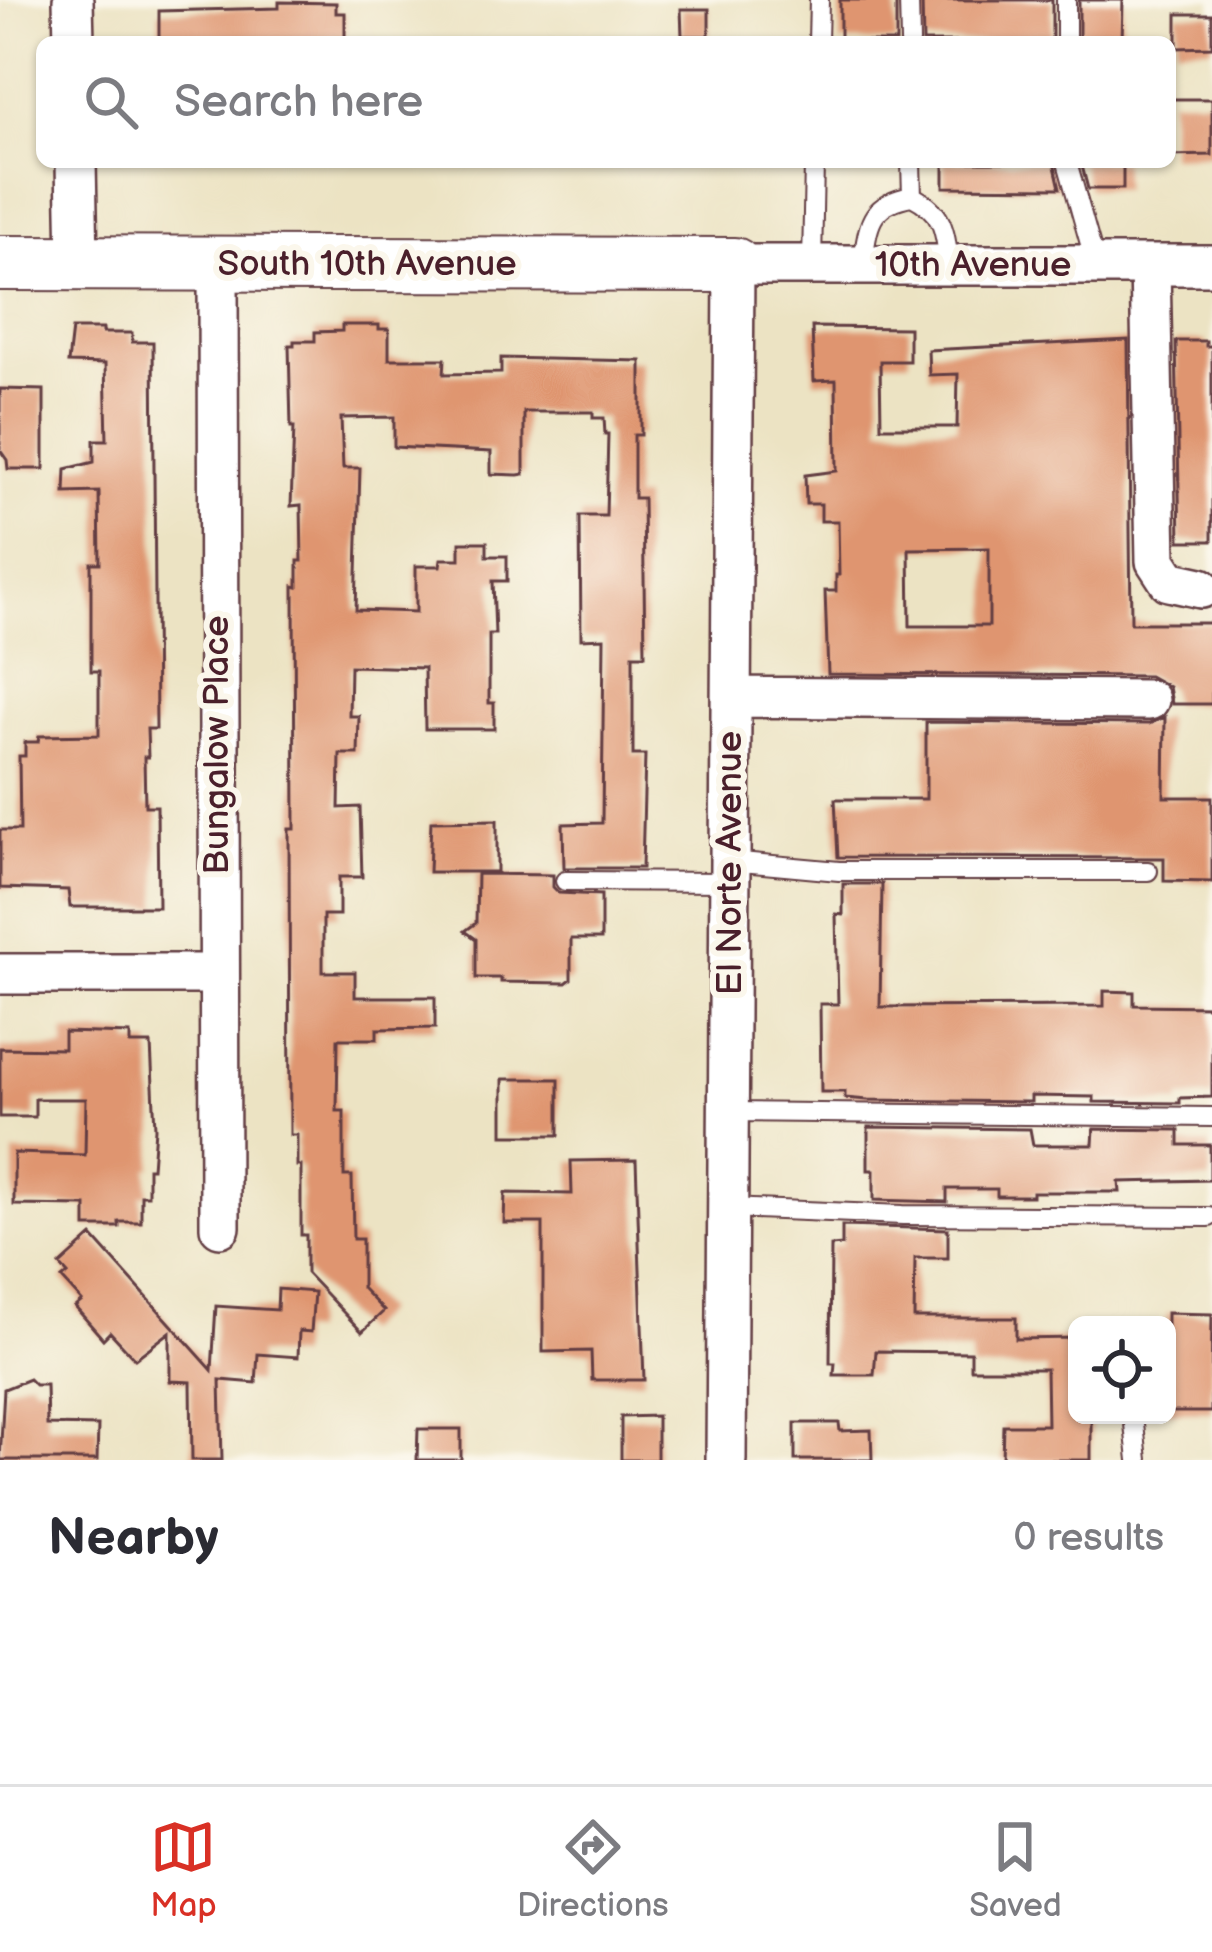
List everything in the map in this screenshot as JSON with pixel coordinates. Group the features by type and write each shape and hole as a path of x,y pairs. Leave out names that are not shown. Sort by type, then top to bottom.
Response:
{"street":[{"path":"73,0 74,36"},
{"path":"76,168 78,262"},
{"name":"South 10th Avenue","path":"0,263 734,265"},
{"name":"Bungalow Place","path":"218,263 220,1227"},
{"name":"10th Avenue","path":"734,265 1212,265"},
{"name":"El Norte Avenue","path":"726,1460 734,265"},
{"path":"1150,266 1156,561 1169,581 1202,588"},
{"path":"731,697 1149,700"},
{"path":"0,974 216,974"}],"lane":[{"path":"818,36 819,0"},
{"path":"910,0 910,36"},
{"path":"1066,0 1066,36"},
{"path":"812,264 814,168"},
{"path":"911,168 912,196"},
{"path":"1069,168 1096,265"},
{"path":"912,196 938,212 945,226 949,264"},
{"path":"862,265 870,221 880,207 912,196"},
{"path":"565,881 730,871 1148,871"},
{"path":"728,1112 1212,1117"},
{"path":"728,1208 903,1215 1209,1216"},
{"path":"1134,1424 1138,1460"}],"building":[{"path":"840,0 896,0 896,36 840,36"},
{"path":"922,0 1052,0 1052,36 923,36"},
{"path":"1079,0 1123,0 1122,36 1079,36"},
{"path":"279,2 336,3 336,13 345,13 345,36 159,36 159,11 279,8"},
{"path":"681,9 709,9 709,36 682,36"},
{"path":"1177,14 1212,14 1212,47 1177,48"},
{"path":"1176,99 1212,99 1212,155 1176,156"},
{"path":"944,168 1055,168 1060,188 944,187"},
{"path":"1083,168 1123,168 1123,189 1088,189"},
{"path":"342,325 389,329 389,359 445,359 444,374 501,373 501,358 641,361 641,435 634,435 634,498 643,498 645,655 633,655 633,755 645,755 642,868 564,868 563,824 602,823 604,638 581,639 580,516 606,516 608,434 604,418 593,418 593,412 524,412 524,474 518,475 491,474 491,452 394,447 394,417 341,418 343,468 360,468 356,610 416,612 416,566 440,566 441,559 460,559 460,542 487,542 487,556 507,556 507,581 493,581 495,634 489,634 489,703 494,703 494,729 425,729 424,668 350,666 349,716 359,716 358,754 340,754 339,808 360,807 362,877 339,877 339,915 323,915 323,972 355,972 355,997 435,997 435,1028 377,1029 377,1039 338,1039 337,1111 344,1111 344,1176 352,1176 353,1239 362,1239 362,1288 384,1311 362,1332 306,1273 301,1166 297,1166 297,1135 290,1135 294,586 298,587 298,561 302,561 301,505 291,506 294,427 289,345 315,341 315,332 342,331"},
{"path":"812,327 909,328 909,361 880,361 881,427 957,427 958,374 929,375 928,350 1128,340 1131,623 1212,623 1212,704 1172,704 1169,687 1149,676 828,674 825,591 836,591 839,575 838,521 821,521 821,504 806,504 805,475 837,471 836,380 814,381","holes":["989,548 989,626 910,626 909,549"]},
{"path":"72,329 132,333 132,342 153,342 156,729 147,729 148,757 144,757 145,806 157,806 158,907 70,907 68,890 0,888 0,830 20,830 19,756 25,756 25,742 38,742 39,736 99,735 99,671 91,671 91,563 100,563 99,492 65,493 66,469 94,462 94,440 107,440 105,364 68,363"},
{"path":"1176,341 1206,341 1206,346 1212,346 1212,541 1180,541"},
{"path":"0,389 44,390 44,469 8,469 0,450"},
{"path":"1165,717 1164,797 1212,797 1212,882 1164,881 1164,858 838,857 835,799 926,799 926,722 1149,724"},
{"path":"497,820 497,872 429,872 431,821"},
{"path":"477,874 553,875 553,887 559,893 601,895 601,939 571,939 571,979 566,983 476,978 476,939 465,931 476,923"},
{"path":"843,884 882,884 880,1007 1104,1006 1104,991 1134,992 1134,1005 1212,1006 1212,1097 1180,1098 1180,1103 1031,1096 1031,1102 868,1100 845,1098 845,1092 821,1092 820,1004 838,1004 836,914 843,915"},
{"path":"64,1032 130,1034 130,1044 151,1044 155,1128 148,1195 141,1195 141,1222 86,1227 86,1206 14,1205 14,1153 85,1155 86,1099 35,1099 35,1117 0,1117 0,1048 64,1049"},
{"path":"503,1079 559,1079 559,1135 503,1135"},
{"path":"868,1127 1030,1129 1033,1145 1093,1145 1094,1129 1179,1130 1179,1145 1210,1145 1210,1180 1119,1182 1120,1192 1033,1192 1033,1196 997,1196 997,1189 947,1189 947,1202 874,1200"},
{"path":"636,1160 644,1380 592,1380 591,1351 543,1352 543,1223 504,1223 505,1193 572,1194 571,1161"},
{"path":"842,1226 948,1229 948,1258 915,1258 914,1318 1016,1318 1016,1339 1068,1338 1068,1424 1091,1424 1091,1460 1002,1460 1003,1425 1047,1425 1046,1369 971,1369 971,1352 876,1351 874,1375 834,1375 835,1363 830,1363 831,1246 842,1245"},
{"path":"92,1236 212,1370 216,1306 277,1310 278,1289 314,1292 311,1332 299,1331 298,1357 258,1354 256,1383 220,1380 222,1460 192,1460 191,1382 170,1381 170,1332 135,1359 110,1332 103,1339 75,1307 82,1301 62,1279 68,1274 60,1265"},
{"path":"1212,1314 1211,1412 1176,1412 1176,1316 1167,1316"},
{"path":"29,1379 35,1385 46,1385 47,1425 98,1426 97,1460 0,1460 4,1389"},
{"path":"657,1416 657,1460 621,1460 621,1417"},
{"path":"795,1423 839,1423 840,1431 871,1430 872,1460 795,1460"},
{"path":"418,1429 461,1429 461,1460 417,1460"}]}
